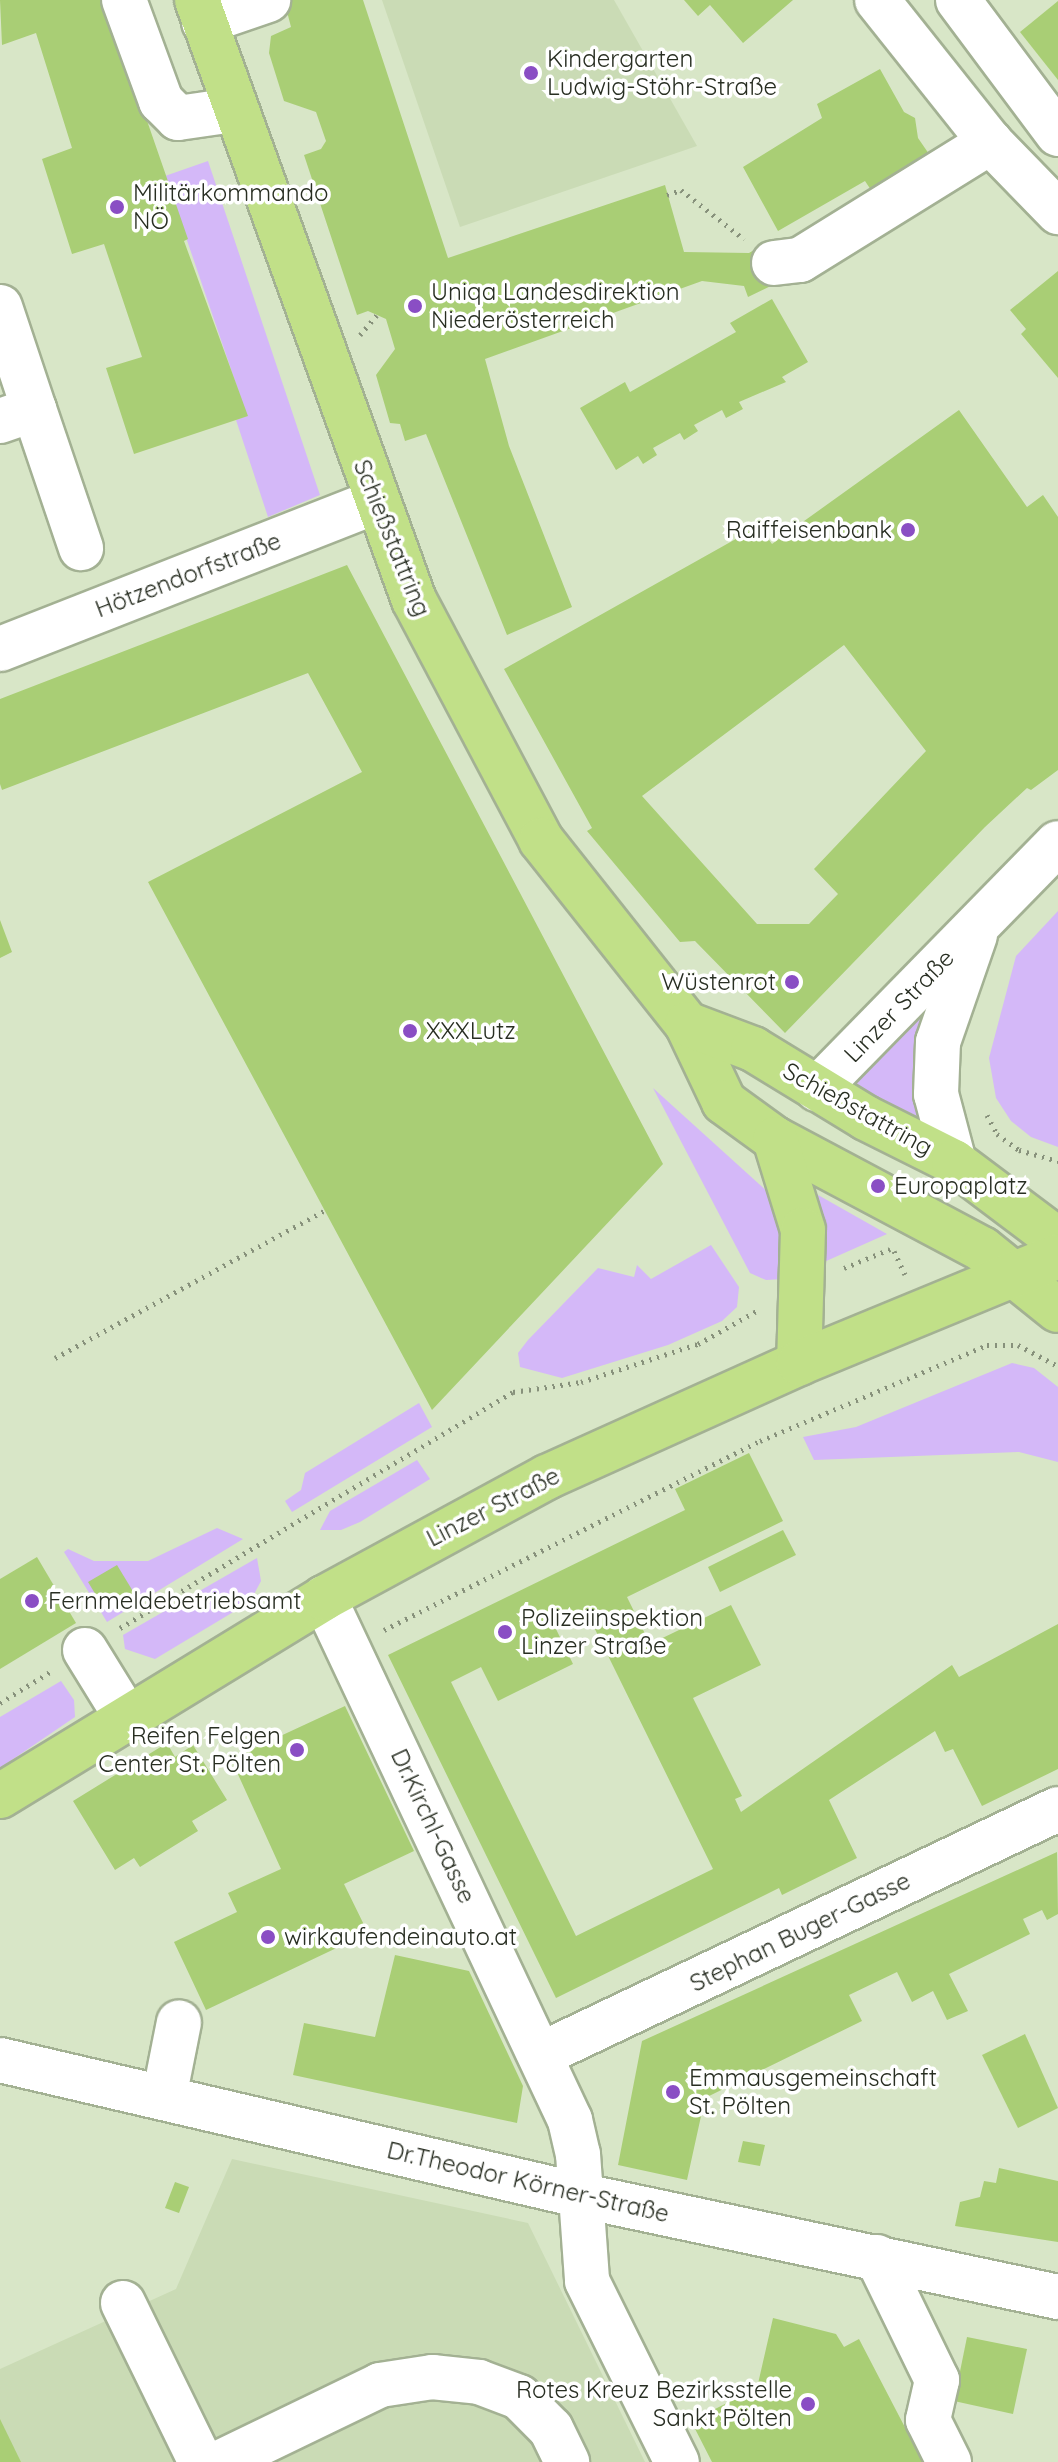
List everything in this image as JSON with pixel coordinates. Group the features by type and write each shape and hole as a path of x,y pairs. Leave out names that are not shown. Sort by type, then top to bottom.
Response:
{"main road":[{"name":"Schießstattring","path":"201,11 233,110 414,600 541,840 687,1024 724,1102 775,1139 926,1216 1015,1275 1058,1310"},
{"name":"Schießstattring","path":"687,1024 753,1049 817,1089 954,1162 1058,1240"},
{"path":"775,1139 803,1230 799,1363"},
{"name":"Linzer Straße","path":"0,1796 324,1598 547,1477 799,1363 1058,1256"}],"street":[{"path":"124,0 161,101 178,118 233,110"},
{"path":"201,11 268,0"},
{"path":"877,0 990,142 1041,167 1058,212"},
{"path":"958,0 1058,134"},
{"path":"765,256 800,260 990,142"},
{"path":"0,307 17,415 81,548"},
{"name":"Hötzendorfstraße","path":"0,649 376,502"},
{"name":"Linzer Straße","path":"817,1089 1058,843"},
{"name":"Linzer Straße","path":"954,1162 936,1094 938,1042 980,922"},
{"name":"Dr.Kirchl-Gasse","path":"324,1598 542,2054 570,2120 583,2196 582,2254 587,2281 677,2462"},
{"path":"85,1650 127,1718"},
{"name":"Stephan Buger-Gasse","path":"542,2054 1058,1809"},
{"path":"164,2098 179,2022"},
{"name":"Dr.Theodor Körner-Straße","path":"0,2060 583,2196 1058,2297"},
{"path":"877,2257 937,2380 928,2420 949,2462"},
{"path":"123,2303 201,2462"},
{"path":"221,2462 380,2385 432,2377 479,2382 519,2397 551,2429 567,2462"}],"path":[{"path":"667,195 681,190 765,256"},
{"path":"981,1101 997,1134 1019,1150 1058,1161"},
{"path":"55,1358 324,1211"},
{"path":"828,1274 900,1241"},
{"path":"0,1703 272,1532 513,1392 581,1382 698,1344 763,1307"},
{"path":"349,1648 760,1441 987,1345 1018,1345 1058,1366"}],"shaded area":[{"name":"Kindergarten Ludwig-Stöhr-Straße","path":"382,0 614,0 697,146 460,227"},
{"path":"208,161 320,495 268,517 236,420 247,416 165,176"},
{"path":"1058,911 1058,1147 1031,1137 1011,1121 996,1098 989,1058 1016,956"},
{"path":"909,1014 927,1020 926,1125 845,1083"},
{"path":"653,1088 770,1194 780,1215 783,1279 766,1280 750,1273"},
{"path":"811,1191 887,1234 815,1266"},
{"path":"711,1245 739,1287 737,1307 722,1321 668,1345 562,1378 520,1367 518,1353 528,1340 598,1268 634,1277 637,1265 651,1279"},
{"path":"1012,1363 1034,1368 1058,1387 1058,1462 1019,1452 814,1460 803,1437 856,1427"},
{"path":"419,1403 432,1427 292,1512 285,1501 301,1490 305,1473"},
{"path":"417,1460 430,1479 360,1522 341,1530 320,1530 330,1511"},
{"path":"217,1528 243,1539 107,1622 64,1552 68,1549 94,1561 148,1561"},
{"path":"257,1558 261,1581 250,1602 155,1659 125,1649 123,1635"},
{"path":"61,1681 74,1700 75,1717 0,1768 0,1717"},
{"path":"232,2159 528,2223 645,2462 0,2462 0,2369 176,2289"}],"building":[{"name":"Militärkommando NÖ","path":"0,0 110,0 109,11 188,239 184,241 248,416 134,454 106,368 142,357 104,244 72,254 42,159 72,148 36,33 2,45"},
{"path":"284,0 363,0 448,258 665,185 684,252 749,253 764,244 783,280 748,297 744,286 702,281 485,359 509,446 572,607 507,635 426,434 405,441 400,424 390,423 376,375 395,349 386,319 368,311 357,315 304,155 321,149 326,141 316,112 284,101 269,53 271,36 291,27"},
{"path":"684,0 793,0 743,43 710,5 698,16"},
{"path":"1058,1 1058,80 1020,32"},
{"path":"880,69 904,112 915,118 918,138 929,154 871,190 865,181 778,231 743,167 822,118 817,104"},
{"path":"1058,271 1058,378 1021,334 1026,329 1010,310"},
{"path":"772,299 808,362 782,377 786,382 739,402 743,409 726,418 722,410 694,425 698,431 684,440 680,433 653,448 657,455 643,464 638,456 616,470 580,408 625,382 630,392 736,332 730,323"},
{"path":"959,410 1027,507 1043,495 1058,517 1058,770 1031,790 1027,788 985,827 785,1033 695,941 680,942 587,831 592,828 504,669 759,526 772,544","holes":["844,645 926,751 814,869 838,894 809,924 757,924 642,796"]},
{"name":"XXXLutz","path":"347,565 663,1164 432,1410 148,882 362,772 308,673 2,790 0,784 0,699"},
{"path":"0,920 12,952 0,958"},
{"path":"749,1453 783,1521 627,1597 650,1644 731,1605 761,1665 693,1698 742,1796 735,1799 741,1812 952,1665 959,1677 1058,1624 1058,1769 982,1806 953,1749 945,1752 935,1731 829,1800 857,1858 782,1895 779,1888 556,1998 388,1655 685,1510 675,1489","holes":["587,1613 713,1869 576,1936 451,1682 481,1667 498,1701 573,1664 556,1629"]},
{"path":"783,1530 796,1555 720,1592 708,1567"},
{"name":"Fernmeldebetriebsamt","path":"37,1557 76,1623 0,1669 0,1579"},
{"path":"117,1565 134,1593 105,1610 88,1582"},
{"path":"345,1706 414,1851 344,1884 368,1933 206,2010 174,1942 237,1912 228,1893 281,1869 231,1759"},
{"path":"167,1743 175,1757 193,1745 227,1800 192,1821 198,1831 140,1867 134,1858 115,1870 73,1801"},
{"path":"1057,1852 1058,1914 1047,1920 1042,1910 1023,1919 1030,1934 949,1974 968,2011 947,2020 933,1991 912,2002 897,1972 849,1995 862,2021 705,2098 687,2180 618,2165 642,2041"},
{"path":"395,1955 469,1971 523,2086 517,2123 293,2075 304,2023 375,2037"},
{"path":"1025,2034 1058,2108 1018,2128 982,2055"},
{"path":"743,2141 765,2145 760,2166 738,2162"},
{"path":"999,2168 1058,2181 1058,2242 955,2226 960,2202 980,2197 984,2181 996,2183"},
{"path":"175,2182 189,2187 179,2213 165,2208"},
{"name":"Rotes Kreuz Bezirksstelle Sankt Pölten","path":"773,2318 836,2334 844,2347 859,2339 923,2462 712,2462 691,2421 757,2388"},
{"path":"967,2337 1027,2349 1013,2414 954,2401"},
{"path":"0,2419 21,2462 0,2462"}],"place":[{"name":"Kindergarten Ludwig-Stöhr-Straße","path":"531,73"},
{"name":"Militärkommando NÖ","path":"117,207"},
{"name":"Uniqa Landesdirektion Niederösterreich","path":"415,306"},
{"name":"Raiffeisenbank","path":"908,530"},
{"name":"Wüstenrot","path":"792,982"},
{"name":"XXXLutz","path":"410,1031"},
{"name":"Europaplatz","path":"878,1186"},
{"name":"Fernmeldebetriebsamt","path":"32,1601"},
{"name":"Polizeiinspektion Linzer Straße","path":"505,1632"},
{"name":"Reifen Felgen Center St. Pölten","path":"297,1750"},
{"name":"wirkaufendeinauto.at","path":"268,1937"},
{"name":"Emmausgemeinschaft St. Pölten","path":"673,2092"},
{"name":"Rotes Kreuz Bezirksstelle Sankt Pölten","path":"808,2404"}]}
